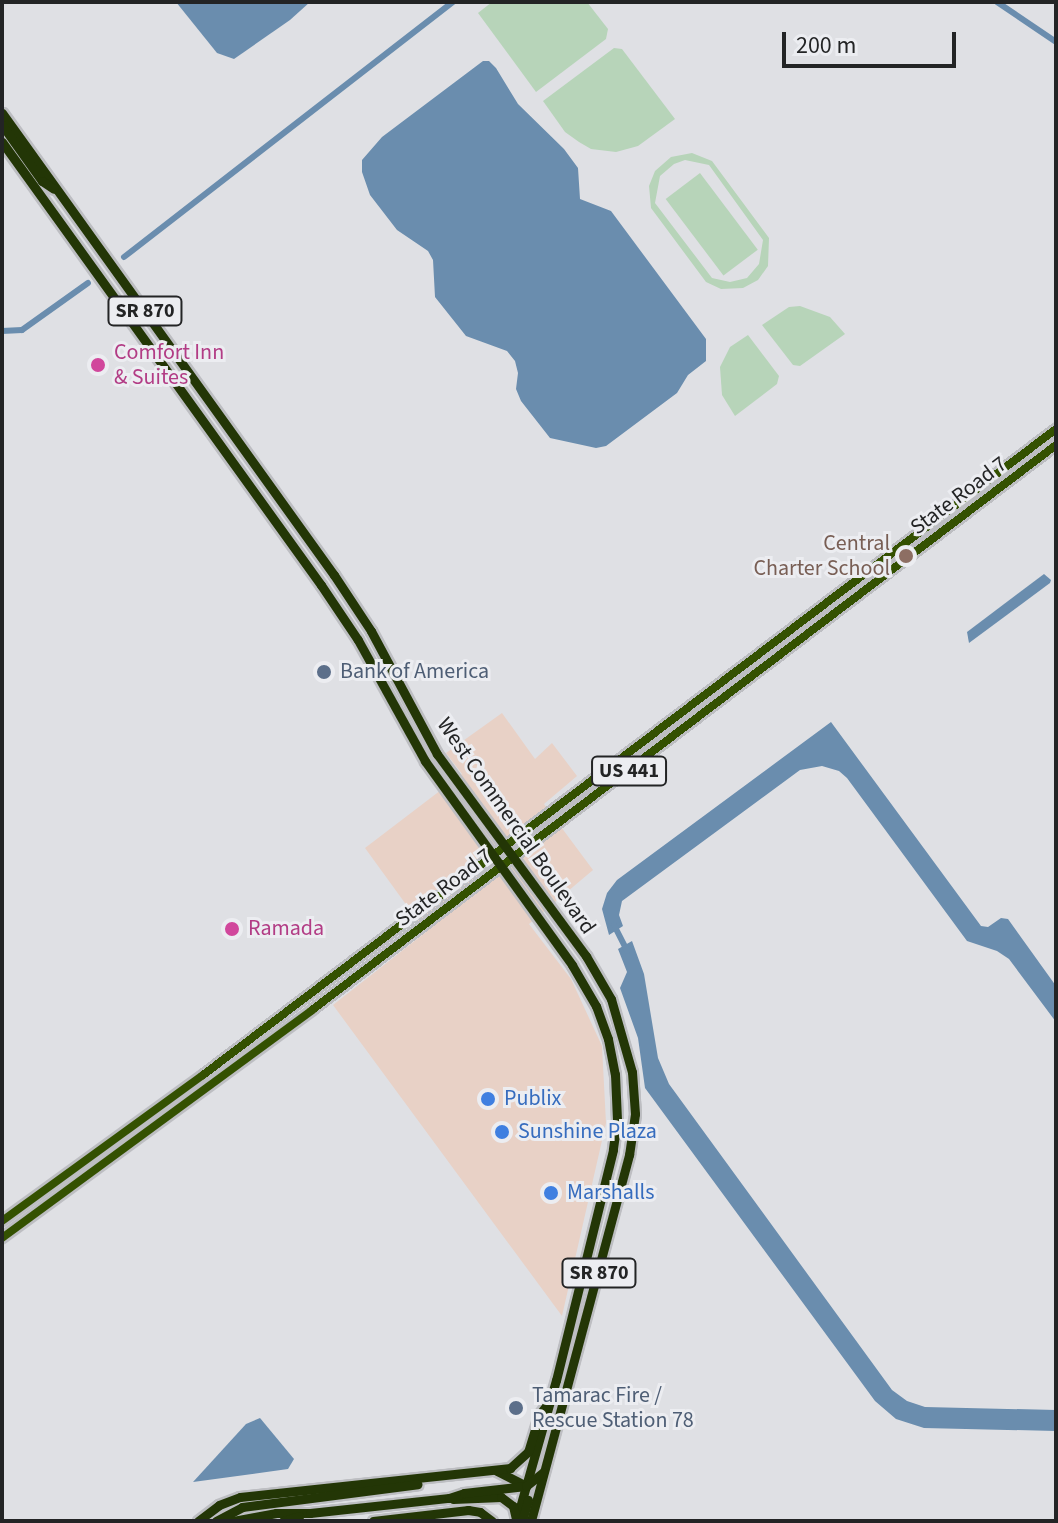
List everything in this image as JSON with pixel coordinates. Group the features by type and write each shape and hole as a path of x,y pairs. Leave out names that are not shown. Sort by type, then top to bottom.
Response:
{"highway":[{"name":"West Commercial Boulevard","path":"2,113 340,584 371,631 437,754 586,956 611,999 632,1072 635,1114 629,1155 531,1521"},
{"path":"2,125 42,181 60,193"},
{"name":"West Commercial Boulevard","path":"2,142 320,583 358,640 425,761 572,965 589,993 608,1039 615,1074 617,1120 613,1150 516,1521"},
{"path":"198,1521 219,1505 240,1497 510,1468 524,1459 539,1415 550,1400"},
{"path":"233,1521 276,1513 310,1513 449,1498 464,1493 526,1486 541,1477 549,1462"},
{"path":"497,1471 526,1486"},
{"path":"216,1521 242,1507 420,1484 436,1478"},
{"path":"522,1521 528,1499 526,1486"},
{"path":"449,1498 465,1501 501,1497 513,1506 516,1521"},
{"path":"373,1521 468,1510 480,1512 492,1521"},
{"path":"283,1521 310,1513"}],"main road":[{"name":"State Road 7","path":"2,1221 203,1075 1056,429"},
{"name":"State Road 7","path":"2,1238 90,1176 500,869 1056,445"},
{"path":"312,1010 318,999 318,986"},
{"path":"211,1085 212,1073 218,1063"},
{"path":"193,1099 203,1075"},
{"path":"90,1176 88,1165 92,1157"}],"shaded area":[{"path":"502,713 535,759 552,743 577,776 544,804 593,870 529,924 571,979 602,1046 606,1123 562,1316 333,1005 426,932 365,848 462,774 446,753"}],"green space":[{"path":"492,2 587,2 608,29 606,39 536,92 478,13"},
{"path":"614,48 622,49 675,119 638,146 616,152 591,149 579,142 565,132 543,101"},
{"path":"692,153 712,161 769,238 768,266 758,280 743,288 721,289 706,282 651,208 649,186 655,171 671,157","holes":["685,160 709,165 763,240 759,264 747,278 730,282 712,278 655,203 660,176 674,164"]},
{"path":"700,173 758,250 723,276 666,199"},
{"path":"800,306 830,317 845,334 800,366 793,365 762,325 789,307"},
{"path":"748,335 779,376 777,384 735,416 722,395 720,367 730,347"}],"water":[{"path":"176,2 310,2 234,59 217,53"},
{"path":"483,61 489,61 496,68 518,104 564,149 578,168 580,199 611,211 706,339 706,361 688,375 677,393 606,446 596,448 550,438 521,401 516,389 518,373 515,361 507,351 466,336 435,297 433,260 428,251 397,230 370,195 362,172 362,160 382,137"},
{"path":"1044,574 1051,580 1050,583 969,643 967,632"},
{"path":"831,722 981,926 988,927 1001,918 1008,919 1056,986 1056,1022 1009,959 997,951 967,941 847,778 839,771 822,766 800,770 622,901 619,915 623,926 609,935 602,909 607,893 617,880"},
{"path":"632,941 644,974 658,1058 669,1084 892,1390 907,1401 925,1407 1056,1410 1056,1431 924,1428 896,1419 875,1401 645,1088 638,1038 620,988 627,972 618,949"},
{"path":"260,1418 294,1459 288,1469 193,1482 246,1424"}],"waterway":[{"path":"124,257 453,2"},
{"path":"997,2 1056,42"},
{"path":"2,331 22,330 88,283"},
{"path":"614,925 627,951"}],"place":[{"name":"Comfort Inn & Suites","path":"98,365"},
{"name":"Central Charter School","path":"906,556"},
{"name":"Bank of America","path":"324,672"},
{"name":"Ramada","path":"232,929"},
{"name":"Publix","path":"488,1099"},
{"name":"Sunshine Plaza","path":"502,1132"},
{"name":"Marshalls","path":"551,1193"},
{"name":"Tamarac Fire / Rescue Station 78","path":"516,1408"}]}
